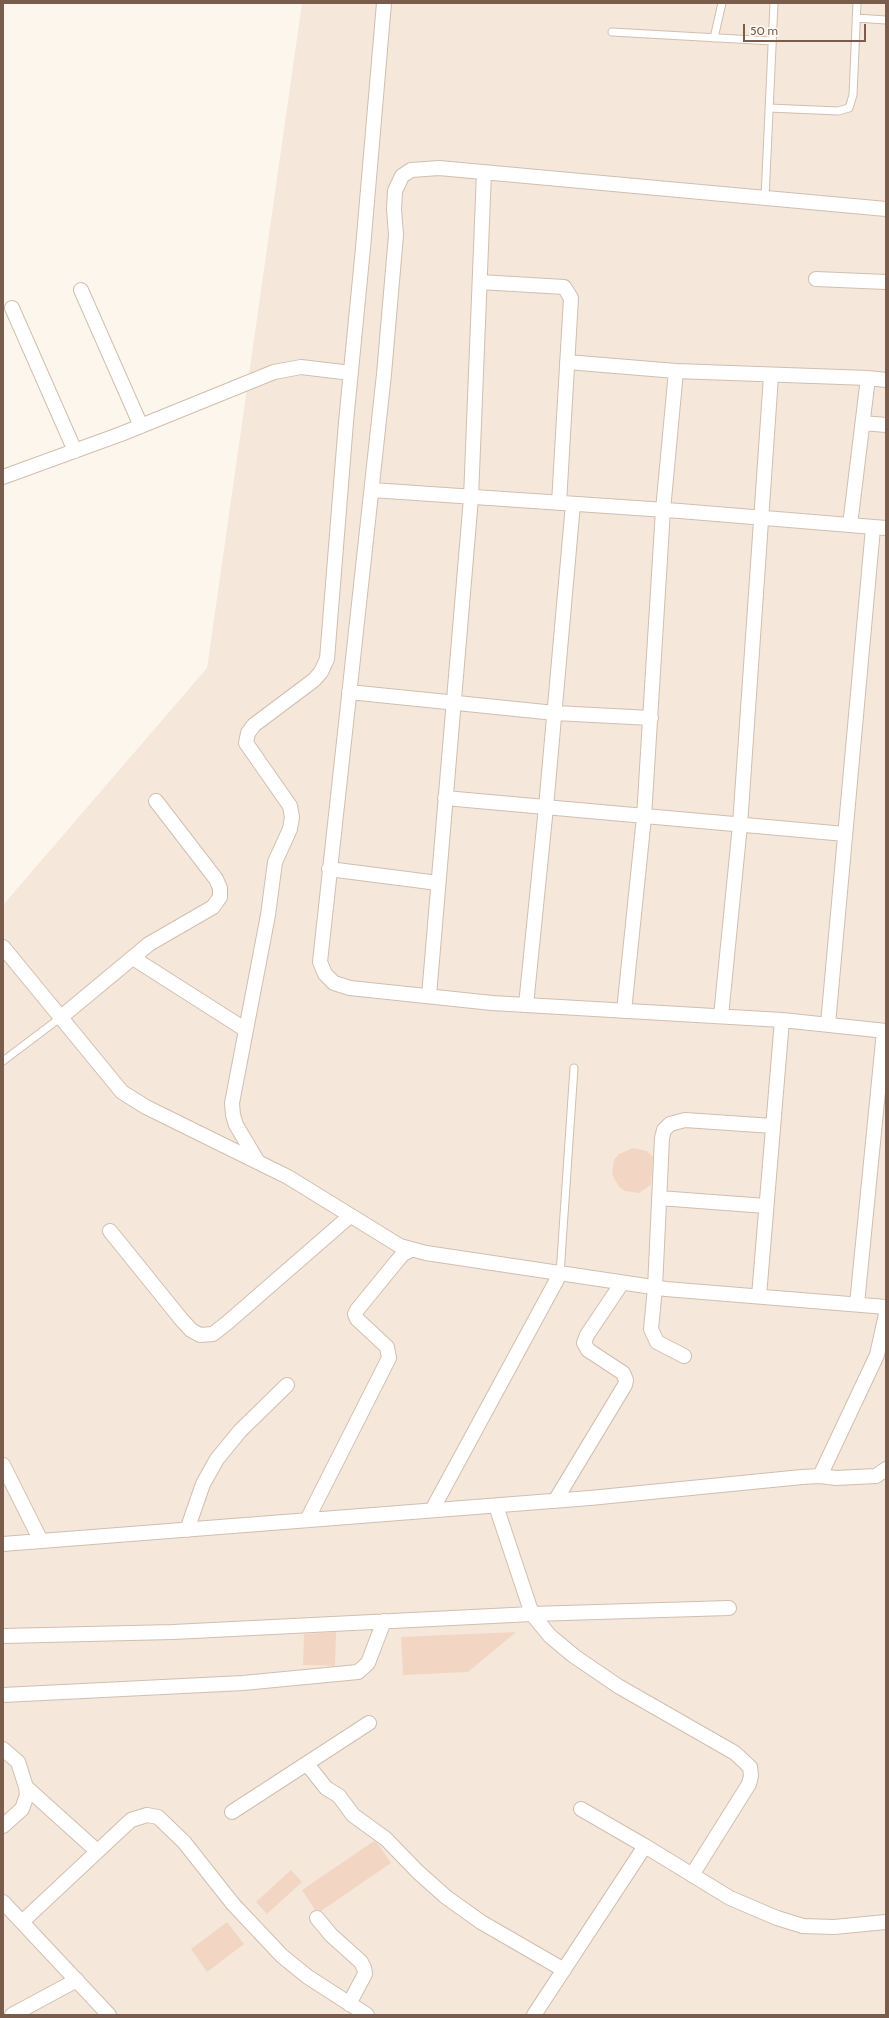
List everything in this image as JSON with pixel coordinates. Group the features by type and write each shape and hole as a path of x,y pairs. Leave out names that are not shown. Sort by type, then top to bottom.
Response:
{"street":[{"path":"258,1162 236,1125 232,1115 232,1103 268,915 275,862 290,829 292,818 290,806 246,743 248,733 254,725 314,680 321,672 327,659 384,3"},
{"path":"857,1304 880,1127 885,1031 782,1020 526,1005 350,988 334,982 325,974 320,962 320,955 372,490 396,235 394,209 396,191 402,176 410,170 439,168 886,209"},
{"path":"429,996 471,498 484,172"},
{"path":"816,279 886,282"},
{"path":"480,282 564,287 571,298 559,503"},
{"path":"81,290 141,426"},
{"path":"12,308 76,451"},
{"path":"567,362 676,371 771,376 868,378 886,380"},
{"path":"3,477 141,426 274,372 301,367 351,373"},
{"path":"624,1010 644,816 664,510 676,371"},
{"path":"720,1016 740,825 771,376"},
{"path":"850,525 868,378"},
{"path":"863,423 886,425"},
{"path":"372,490 471,498 664,510 880,528 845,834 828,1024"},
{"path":"526,1005 555,713 573,504"},
{"path":"349,692 454,704 555,713 650,718"},
{"path":"445,798 845,834"},
{"path":"60,1018 148,944 213,907 220,897 220,888 216,879 156,801"},
{"path":"329,869 438,884"},
{"path":"3,947 122,1092 146,1107 258,1162 309,1189 391,1241 410,1250 655,1288 886,1307"},
{"path":"132,958 246,1030"},
{"path":"759,1296 782,1020"},
{"path":"684,1356 657,1342 651,1330 655,1288 662,1138 664,1130 670,1124 685,1120 773,1126"},
{"path":"659,1198 766,1206"},
{"path":"110,1231 181,1319 191,1330 200,1335 212,1334 227,1323 350,1216"},
{"path":"307,1520 389,1358 387,1347 357,1319 357,1310 403,1254 410,1250"},
{"path":"432,1510 560,1274"},
{"path":"555,1501 625,1385 626,1380 623,1373 588,1350 584,1344 587,1335 622,1283"},
{"path":"820,1476 877,1355 886,1314"},
{"path":"187,1530 202,1484 217,1458 240,1431 287,1385"},
{"path":"3,1465 41,1541"},
{"path":"3,1544 496,1506 820,1476 836,1478 876,1476 886,1469"},
{"path":"496,1506 532,1614 550,1636 574,1656 618,1686 735,1753 750,1768 751,1776 749,1784 692,1875"},
{"path":"3,1636 173,1632 532,1614 729,1608"},
{"path":"3,1695 243,1683 358,1672 368,1663 384,1621"},
{"path":"232,1812 369,1723"},
{"path":"3,1749 18,1762 26,1787 27,1796 22,1808 3,1826"},
{"path":"307,1764 326,1788 339,1796 353,1815 386,1839 418,1872 446,1897 481,1922 564,1970"},
{"path":"26,1787 98,1851"},
{"path":"581,1809 751,1909 803,1926 834,1927 886,1922"},
{"path":"22,1922 122,1828 138,1817 147,1815 158,1817 167,1824 196,1856 233,1904 264,1938 298,1968 367,2015"},
{"path":"534,2015 645,1846"},
{"path":"3,1902 109,2015"},
{"path":"317,1918 331,1935 361,1962 364,1968 365,1974 349,2004"},
{"path":"12,2015 77,1980"}],"lane":[{"path":"714,38 722,3"},
{"path":"765,198 774,3"},
{"path":"769,108 838,111 849,108 852,95 857,3"},
{"path":"856,18 886,20"},
{"path":"612,32 772,41"},
{"path":"3,1061 60,1018"},
{"path":"560,1274 574,1068"}],"shaded area":[{"path":"302,3 886,3 886,2015 3,2015 3,905 207,668"}],"building":[{"path":"633,1148 647,1151 653,1157 651,1185 639,1193 625,1191 619,1187 612,1174 614,1160 619,1154"},
{"path":"336,1632 335,1666 303,1665 304,1634"},
{"path":"516,1632 468,1672 403,1675 401,1637"},
{"path":"374,1841 378,1844 391,1863 321,1911 315,1910 302,1890"},
{"path":"291,1870 302,1882 267,1914 256,1902"},
{"path":"227,1922 244,1944 207,1972 191,1949"}]}
